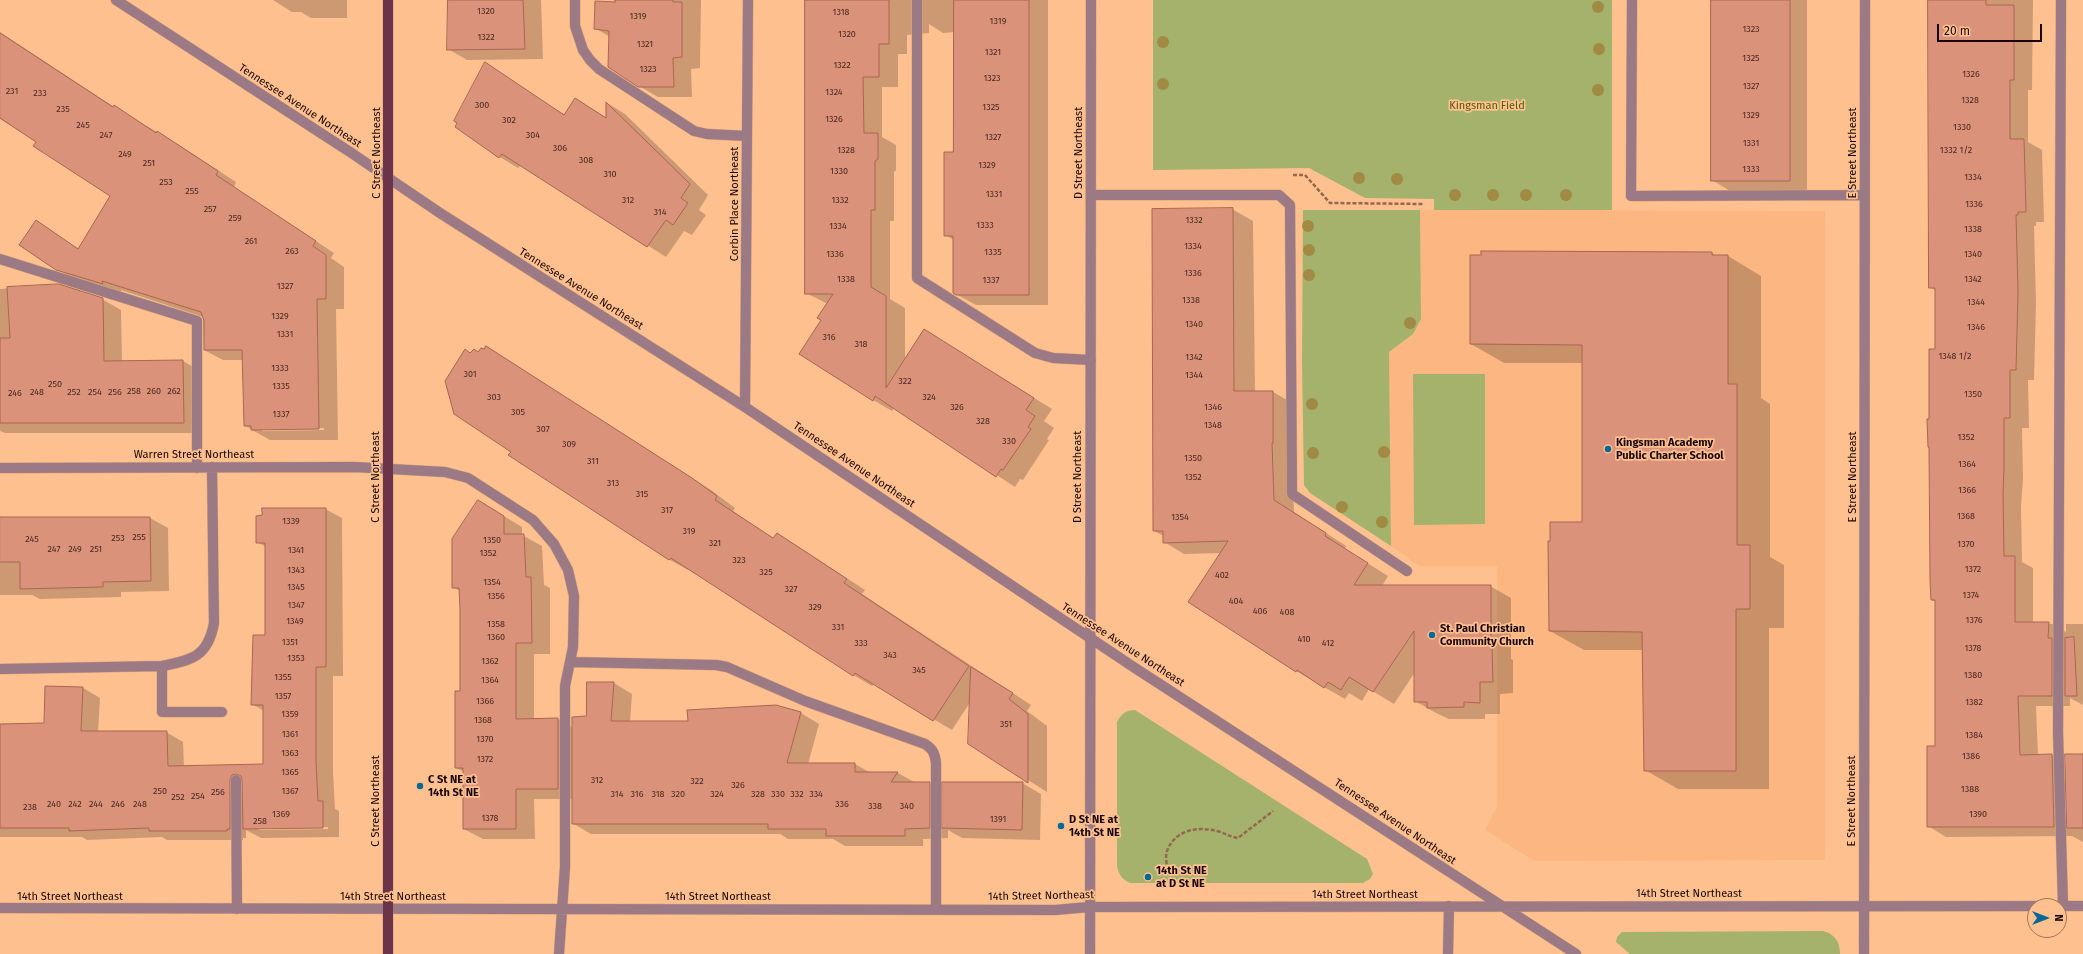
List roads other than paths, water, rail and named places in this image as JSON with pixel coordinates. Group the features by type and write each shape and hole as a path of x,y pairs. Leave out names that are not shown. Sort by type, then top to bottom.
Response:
{"main road":[{"name":"C Street Northeast","path":"388,0 388,954"}],"street":[{"name":"Tennessee Avenue Northeast","path":"116,0 350,152 389,180 745,407 1090,638 1391,832 1576,954"},
{"path":"575,0 575,26 580,44 583,50 599,69 694,130 707,134 747,136"},
{"name":"Corbin Place Northeast","path":"745,407 748,0"},
{"path":"917,0 917,278 1035,353 1053,358 1091,360"},
{"name":"D Street Northeast","path":"1090,954 1091,0"},
{"path":"1632,0 1631,196 1865,195"},
{"name":"E Street Northeast","path":"1864,954 1865,0"},
{"path":"2061,0 2058,732 2063,898"},
{"path":"1091,195 1279,195 1290,205 1292,494 1408,571"},
{"path":"0,259 197,321 197,468"},
{"path":"0,669 162,666 179,663 201,652 208,645 214,622 212,467"},
{"name":"Warren Street Northeast","path":"0,468 388,468 456,474 468,478 533,520 554,544 568,570 572,583 574,612 573,647 565,686 565,867 559,954"},
{"path":"570,662 716,665 727,667 805,701 925,744 932,748 936,763 936,909"},
{"path":"162,666 162,712 222,712"},
{"path":"236,780 237,909"},
{"path":"1448,954 1449,906"},
{"name":"14th Street Northeast","path":"0,908 1055,910 1090,907 2027,906"},
{"name":"14th Street Northeast","path":"2067,906 2083,906"}],"place":[{"name":"Kingsman Academy Public Charter School","path":"1608,449"},
{"name":"St. Paul Christian Community Church","path":"1432,635"},
{"name":"C St NE at 14th St NE","path":"420,786"},
{"name":"D St NE at 14th St NE","path":"1061,826"},
{"name":"14th St NE at D St NE","path":"1148,877"}],"park label":[{"name":"Kingsman Field","path":"1487,106"}]}
